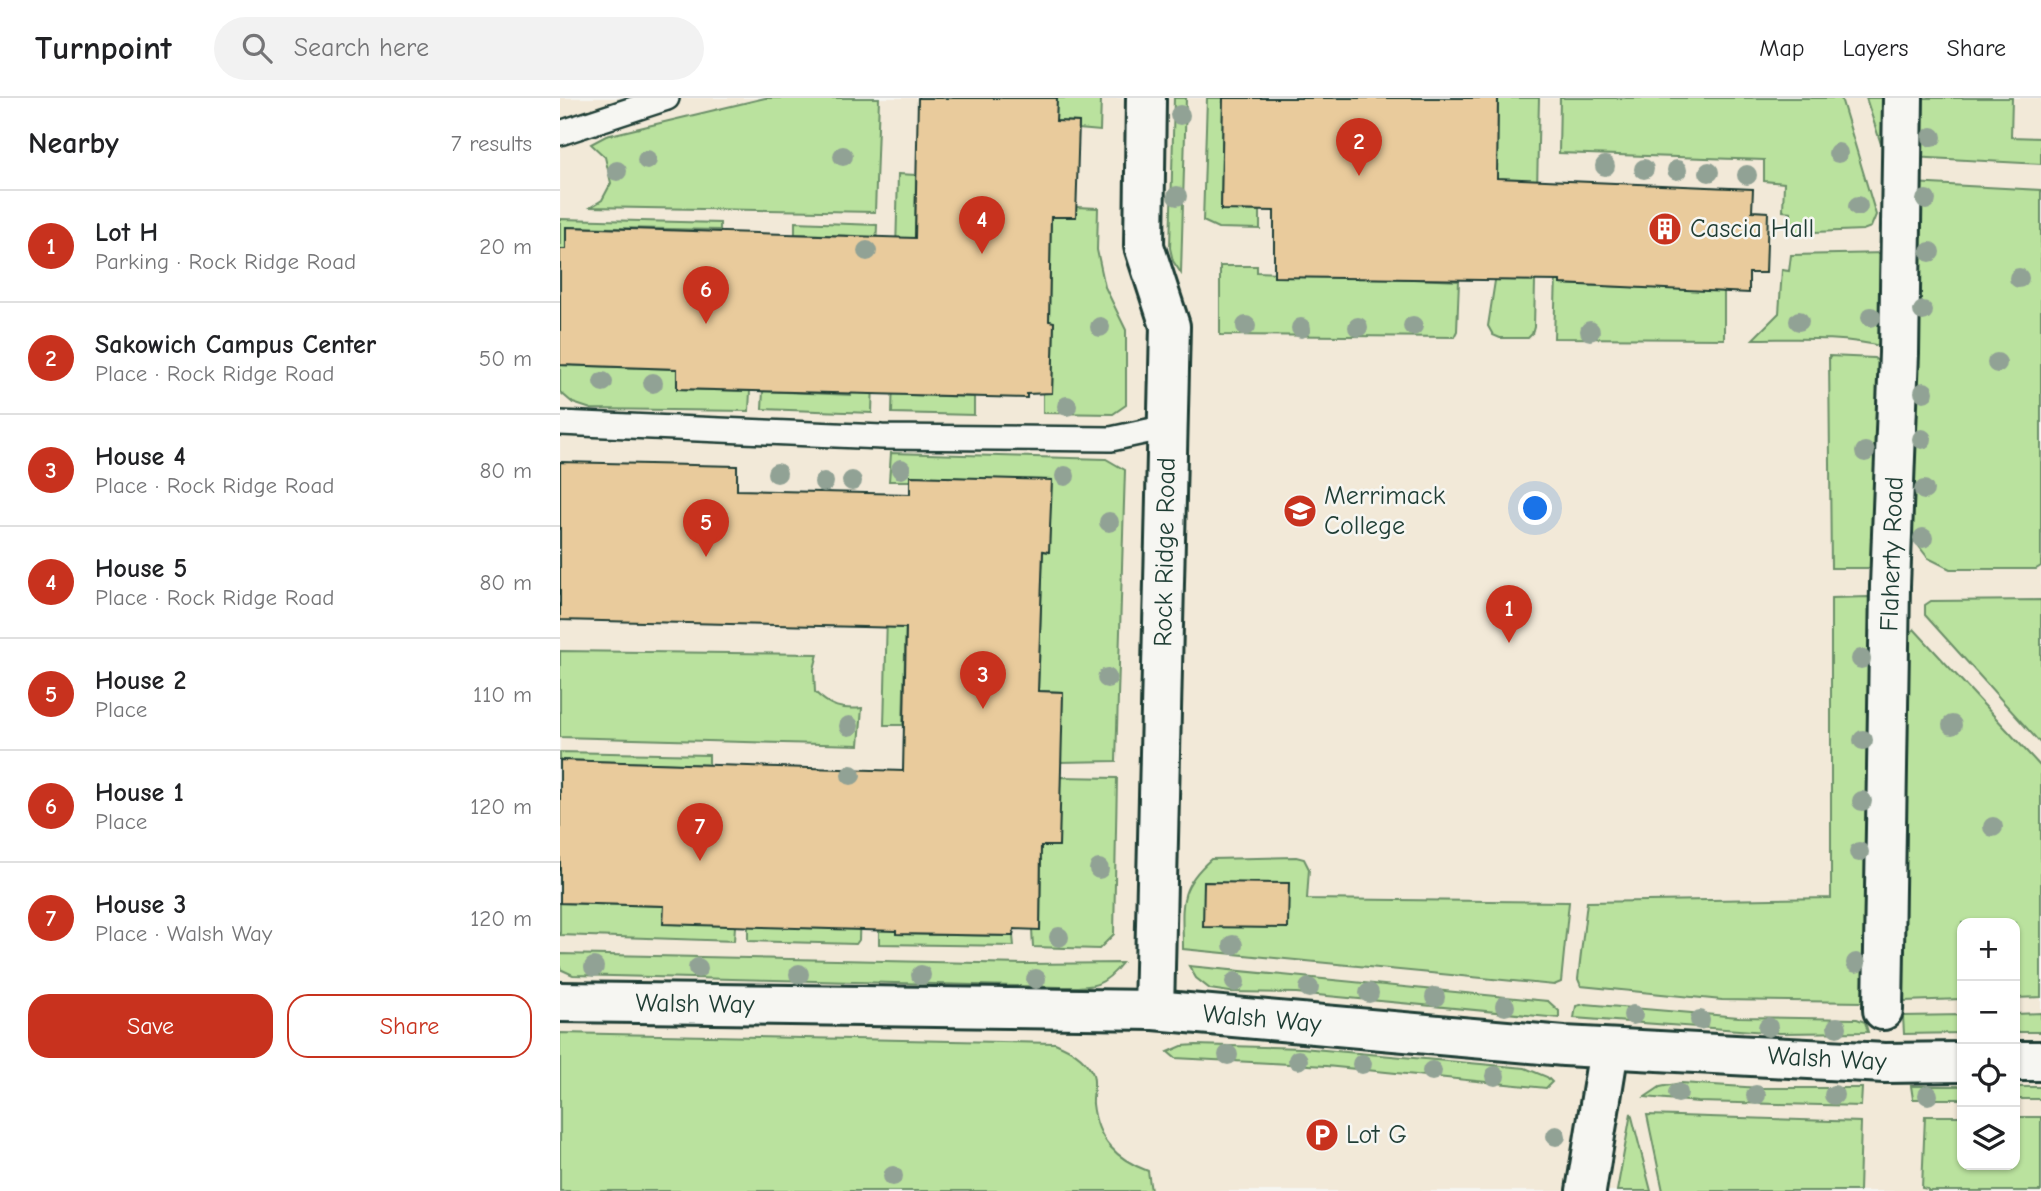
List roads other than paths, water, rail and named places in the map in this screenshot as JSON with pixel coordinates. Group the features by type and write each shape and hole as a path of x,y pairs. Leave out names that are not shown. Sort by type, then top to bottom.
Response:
{"street":[{"name":"Rock Ridge Road","path":"1146,98 1144,246 1170,326 1154,1010"},
{"name":"Flaherty Road","path":"1883,1010 1890,586 1899,353 1903,98"},
{"name":"Walsh Way","path":"560,1002 1154,1010 1609,1049 1885,1063 1957,1062"},
{"path":"1586,1191 1609,1049"},
{"path":"2020,1061 2041,1061"}],"lane":[{"path":"560,133 667,98"},
{"path":"560,423 882,436 1111,439 1167,427"}],"place":[{"name":"Sakowich Campus Center","path":"1359,176"},
{"name":"Cascia Hall","path":"1665,229"},
{"name":"House 5","path":"982,254"},
{"name":"House 1","path":"706,324"},
{"name":"Merrimack College","path":"1300,511"},
{"name":"House 2","path":"706,557"},
{"name":"Lot H","path":"1509,643"},
{"name":"House 4","path":"983,709"},
{"name":"House 3","path":"700,861"},
{"name":"Lot G","path":"1322,1135"}]}
